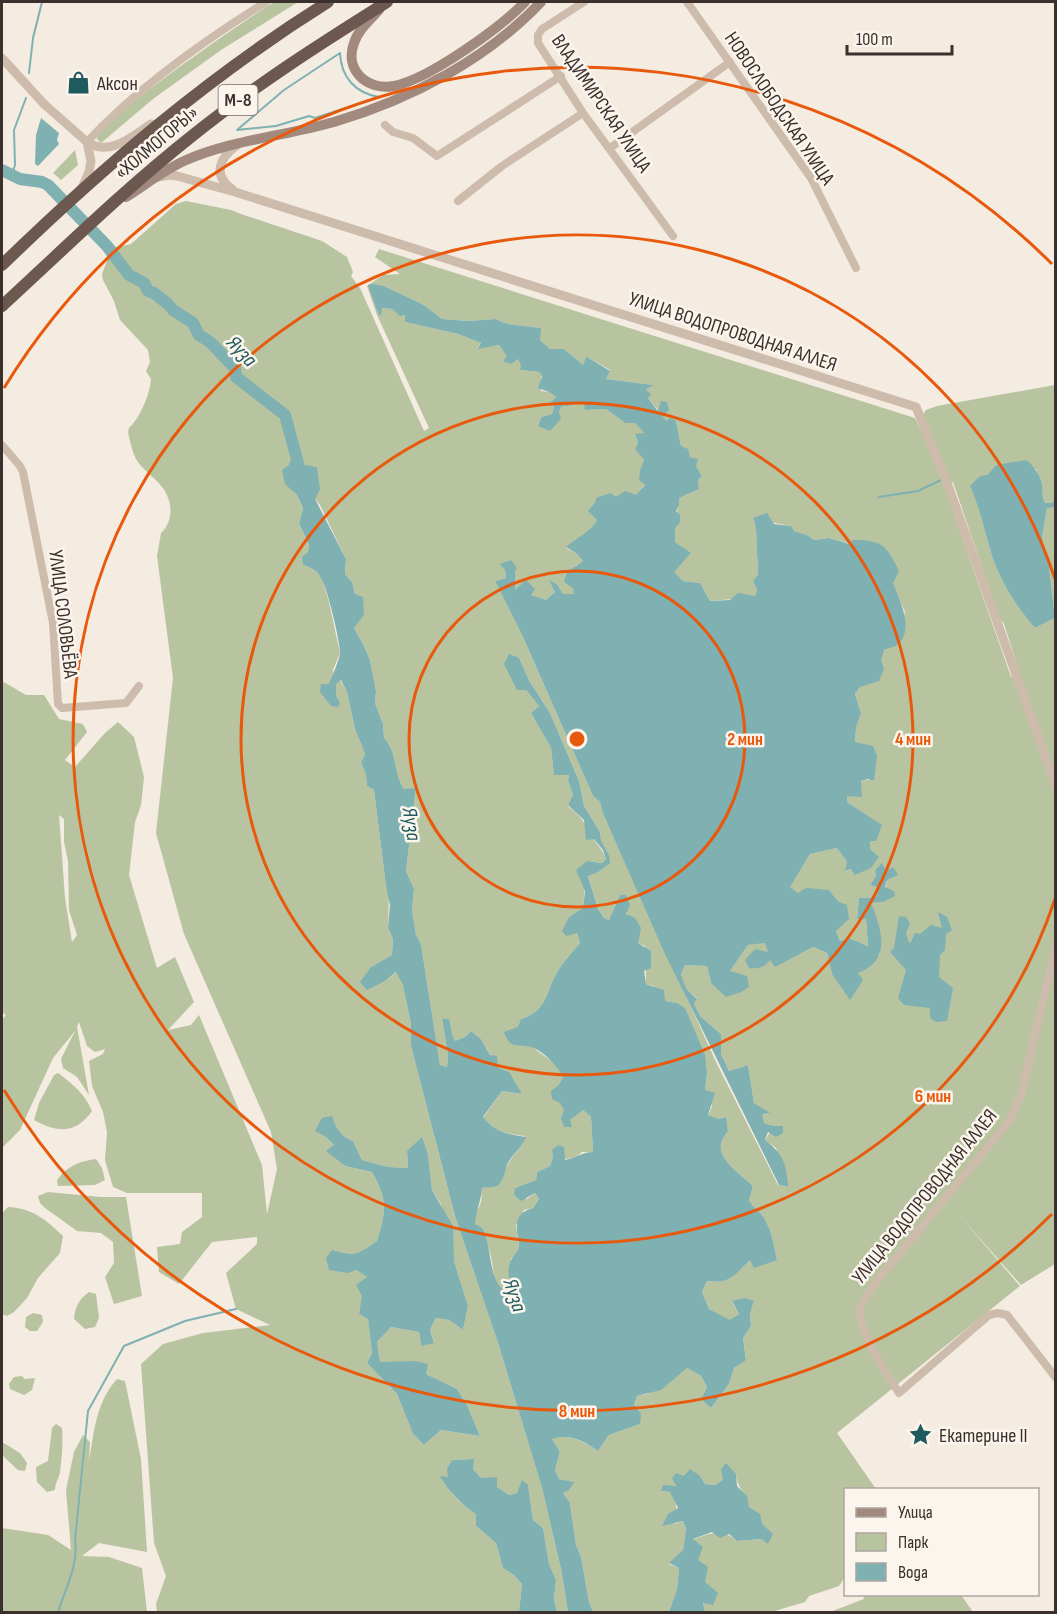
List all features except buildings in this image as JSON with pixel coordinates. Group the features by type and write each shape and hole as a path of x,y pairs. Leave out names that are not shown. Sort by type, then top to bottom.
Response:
{"highway":[{"name":"«ХОЛМОГОРЫ»","path":"80,191 171,112 259,46 328,2"},
{"name":"«ХОЛМОГОРЫ»","path":"101,214 191,136 248,93 304,54 387,2"},
{"name":"М-8","path":"2,265 80,191"},
{"name":"М-8","path":"2,306 101,214"}],"main road":[{"path":"387,2 360,31 354,41 351,60 358,76 364,82 384,87 406,82 442,63 493,30 525,2"},
{"path":"101,214 153,179 198,155 333,122 402,97 448,73 500,39 541,2"}],"street":[{"path":"87,142 105,123 180,62 266,2"},
{"name":"ВЛАДИМИРСКАЯ УЛИЦА","path":"584,2 539,33 541,48 583,113 673,236"},
{"name":"НОВОСЛОБОДСКАЯ УЛИЦА","path":"687,2 811,178 856,268"},
{"path":"2,58 44,104 87,142 99,148 115,146 171,112"},
{"path":"610,148 730,62"},
{"path":"385,125 393,132 413,138 437,156 561,76"},
{"path":"458,201 502,166 583,113"},
{"path":"80,191 89,172 91,161 87,142"},
{"path":"235,192 222,179 220,166 225,154 237,145"},
{"name":"УЛИЦА ВОДОПРОВОДНАЯ АЛЛЕЯ","path":"153,179 170,175 177,176 235,192 916,407 942,468 1056,786"},
{"name":"УЛИЦА СОЛОВЬЁВА","path":"2,446 23,472 52,623 58,704 62,708 126,703 139,686"},
{"name":"УЛИЦА ВОДОПРОВОДНАЯ АЛЛЕЯ","path":"1056,945 1021,1095 1010,1120 876,1281 860,1305 860,1317 881,1365 899,1393 989,1315 998,1312 1007,1315 1056,1378"}],"green space":[{"path":"274,2 298,2 221,50 153,99 101,143 97,139 123,111 148,91 207,47"},
{"path":"75,150 78,165 61,180 53,173"},
{"path":"186,201 231,210 322,241 347,257 353,272 351,276 360,288 424,431 429,428 377,315 367,286 383,275 400,274 375,257 379,249 915,418 935,460 1011,677 1020,674 1004,624 999,617 953,482 951,483 922,416 926,410 937,406 1055,385 1055,499 1052,503 1045,503 1041,497 1042,483 1036,469 996,465 987,475 971,486 993,559 1011,595 1035,628 1055,618 1055,1264 1021,1285 959,1215 1020,1286 837,1433 875,1488 844,1488 844,1578 839,1586 809,1596 805,1602 771,1612 705,1612 703,1603 705,1582 692,1540 715,1533 725,1534 737,1541 762,1539 759,1514 749,1507 738,1484 736,1474 715,1485 705,1484 700,1476 661,1491 670,1492 676,1504 674,1524 683,1521 686,1529 683,1550 669,1564 679,1568 677,1589 669,1612 593,1612 581,1557 576,1545 570,1503 563,1493 573,1482 559,1479 555,1470 560,1452 552,1439 571,1438 598,1451 609,1435 640,1424 634,1405 637,1396 658,1390 687,1368 701,1376 707,1387 701,1399 711,1408 729,1384 734,1368 746,1359 743,1338 751,1326 750,1314 754,1301 732,1302 739,1314 730,1321 709,1309 702,1292 707,1281 727,1280 750,1260 777,1260 772,1238 761,1213 749,1200 753,1186 723,1156 721,1144 728,1130 725,1117 718,1119 708,1116 712,1106 705,1090 707,1074 677,1003 665,1001 654,986 646,984 645,946 638,943 620,895 609,920 604,918 598,909 588,875 598,872 609,855 601,840 600,832 584,806 579,781 550,713 530,682 519,658 526,690 539,706 531,713 551,748 554,774 569,775 568,781 573,795 568,806 583,820 606,859 602,863 587,861 583,909 569,917 580,943 554,977 542,1005 521,1019 532,1047 558,1066 563,1077 559,1089 560,1100 570,1120 583,1110 591,1117 593,1152 582,1152 569,1159 553,1157 550,1166 537,1172 536,1180 515,1188 527,1199 535,1193 539,1199 533,1208 524,1210 516,1225 519,1248 511,1259 519,1283 514,1297 506,1293 497,1283 489,1249 476,1227 475,1218 481,1202 482,1188 495,1187 523,1143 525,1136 497,1129 483,1118 502,1091 522,1094 498,1068 481,1039 471,1031 465,1037 455,1041 442,1020 448,1055 447,1067 440,1065 421,944 416,935 412,910 414,889 406,871 416,789 404,789 398,776 394,756 384,738 383,724 375,703 376,691 370,660 354,628 355,594 352,582 345,574 346,559 315,499 300,455 294,451 286,484 297,495 303,510 299,523 309,545 308,552 313,568 322,578 340,653 333,670 334,677 329,684 327,699 331,706 340,703 336,695 335,684 340,680 347,692 355,729 365,754 361,762 367,786 374,790 389,895 388,928 393,939 392,955 371,967 385,981 397,972 403,984 411,1024 411,1046 455,1216 499,1346 542,1488 561,1569 568,1612 557,1612 554,1599 556,1580 549,1564 543,1528 533,1520 528,1485 517,1493 509,1495 481,1478 473,1469 473,1459 452,1460 448,1478 441,1477 446,1487 476,1514 476,1526 496,1543 503,1568 522,1584 519,1612 157,1612 156,1604 166,1576 154,1543 141,1364 163,1344 203,1333 270,1325 236,1309 226,1273 257,1244 257,1237 212,1242 179,1284 159,1272 157,1247 180,1244 182,1232 202,1217 202,1193 127,1193 113,1187 105,1160 107,1132 103,1112 92,1086 89,1061 103,1054 105,1049 95,1052 87,1046 79,1022 77,1027 89,1095 77,1077 63,1068 61,1059 75,1031 53,1058 20,1130 2,1148 2,1020 6,1015 2,1012 2,681 26,695 44,695 59,719 83,724 87,732 65,760 75,767 118,722 134,737 144,777 141,805 135,822 129,875 157,968 175,957 194,1002 168,1030 191,1025 199,1015 262,1165 267,1214 277,1169 271,1132 184,934 156,833 173,678 157,556 161,533 170,517 170,505 159,483 139,463 130,442 129,428 141,412 149,392 151,379 146,371 150,362 148,350 120,320 114,301 103,280 107,246 119,247 131,244 176,204","holes":["369,285 384,286 424,305 442,319 468,321 495,319 508,324 540,328 540,340 550,349 564,349 583,365 586,356 610,370 606,379 652,385 646,390 648,398 659,411 668,410 663,416 666,422 676,421 681,446 702,476 698,480 699,489 679,498 675,542 690,553 673,572 683,581 700,583 710,601 755,597 757,590 753,581 758,574 756,529 753,519 791,526 793,531 807,535 814,540 829,538 853,545 852,541 892,583 905,612 898,644 884,650 880,660 855,694 861,713 856,728 855,742 874,781 862,781 847,796 847,802 881,825 870,841 870,849 851,869 846,871 847,862 837,848 810,854 789,887 798,893 829,890 839,902 836,931 840,941 849,938 868,946 866,919 857,919 859,898 876,897 879,888 870,885 876,876 875,870 882,864 887,880 883,902 871,903 880,954 858,973 832,974 827,953 813,947 775,966 765,942 748,945 730,971 711,983 707,966 685,965 681,976 686,988 697,998 694,1004 701,1017 721,1034 721,1054 729,1071 748,1065 754,1103 769,1114 761,1115 764,1123 774,1126 765,1140 776,1148 787,1187 778,1185 716,1062 602,811 600,802 593,796 523,637 495,581 506,578 505,569 515,570 514,590 546,600 555,592 550,581 557,584 563,594 575,594 575,566 583,561 577,554 566,548 592,528 597,521 637,495 645,484 644,460 636,449 638,443 635,435 645,434 635,423 625,423 606,409 586,410 584,403 561,407 559,412 538,426 541,417 552,414 554,406 550,404 556,397 549,392 541,391 541,372 520,370 522,365 518,359 503,361 508,356 499,345 477,348 481,343 458,334 405,322 405,315 392,309 382,308 378,313","59,815 64,819 69,910 77,935 72,942 65,898","332,1117 340,1132 353,1141 362,1160 388,1167 408,1168 407,1151 428,1155 432,1190 441,1204 453,1248 454,1261 468,1306 463,1330 449,1320 436,1318 430,1330 434,1342 421,1346 419,1332 391,1327 377,1342 380,1363 415,1361 426,1374 457,1389 467,1405 480,1436 441,1430 424,1445 413,1434 397,1394 367,1363 372,1353 368,1318 359,1314 367,1277 356,1270 351,1255 359,1253 377,1241 384,1213 383,1198 372,1172 345,1166 327,1151 334,1145 316,1131"]},
{"path":"1047,507 1055,507 1055,618 1049,566 1042,537"},
{"path":"58,1073 78,1090 92,1111 79,1124 66,1129 58,1129 34,1120 39,1103 54,1075"},
{"path":"96,1159 102,1168 105,1180 95,1185 58,1186 57,1180 70,1168"},
{"path":"48,1192 126,1197 142,1296 114,1304 105,1277 114,1263 113,1242 101,1233 77,1231 45,1208 38,1196"},
{"path":"8,1207 32,1212 63,1236 60,1253 38,1278 27,1298 7,1316 2,1314 2,1213"},
{"path":"89,1292 96,1294 99,1318 95,1327 85,1329 74,1319 78,1304"},
{"path":"33,1313 42,1315 43,1322 37,1331 30,1331 25,1327 26,1317"},
{"path":"22,1376 25,1379 35,1378 32,1390 24,1395 10,1389 9,1384 14,1377"},
{"path":"117,1379 125,1381 141,1459 147,1552 99,1543 82,1556 109,1557 142,1568 147,1612 2,1612 2,1528 48,1535 71,1550 66,1490 74,1452 83,1435 90,1442 89,1462 100,1407"},
{"path":"56,1424 62,1428 60,1472 55,1490 47,1492 37,1482 36,1467 48,1461 52,1428"},
{"path":"2,1442 20,1453 27,1463 25,1471 18,1470 2,1455"},
{"path":"863,1596 962,1596 973,1612 830,1612 864,1599"}],"water":[{"path":"41,118 59,133 57,140 59,144 38,166 35,164 36,135"},
{"path":"368,285 384,286 424,305 442,319 468,321 495,319 508,324 541,328 540,340 550,349 564,349 583,365 586,356 610,371 606,379 653,385 646,390 651,394 648,398 658,411 661,401 667,402 669,410 663,416 666,421 670,418 676,421 681,446 688,449 690,457 698,459 696,466 702,476 698,480 699,489 679,498 676,511 680,515 680,522 675,528 675,542 691,553 674,572 683,581 700,583 710,601 730,600 738,593 755,596 757,590 753,581 758,574 756,529 753,518 767,513 774,524 791,526 794,531 814,540 829,538 852,545 852,540 877,543 891,555 899,571 893,583 904,614 903,638 897,645 884,650 881,660 884,669 879,681 860,687 855,694 861,713 856,728 855,742 873,746 877,756 874,781 868,779 861,781 862,797 847,796 847,802 882,825 876,841 870,841 870,849 879,857 871,868 855,875 851,869 845,871 847,862 837,848 810,854 790,887 798,893 806,888 829,890 839,902 847,905 849,919 836,931 840,941 849,938 868,946 866,919 857,919 859,898 876,897 879,888 870,885 876,876 875,870 882,863 886,871 893,867 898,875 887,880 885,887 894,891 895,896 883,902 871,903 881,933 880,952 876,960 858,973 863,980 850,1000 832,974 827,953 813,947 775,967 770,960 758,968 749,968 745,960 755,949 768,952 765,943 748,945 730,971 747,976 749,987 726,997 711,983 707,966 685,965 681,975 686,988 697,999 694,1004 701,1017 721,1034 721,1054 729,1071 748,1065 754,1103 770,1113 762,1115 764,1123 783,1126 783,1133 776,1137 768,1132 765,1140 783,1160 788,1187 779,1185 665,954 600,802 593,796 523,637 495,581 506,578 505,570 500,564 511,560 517,568 515,590 526,580 535,589 531,595 546,600 555,592 549,580 557,584 563,594 574,594 573,588 564,582 567,572 583,561 566,547 595,524 597,520 588,511 596,498 610,493 616,497 625,491 636,495 645,485 639,480 644,460 635,449 638,443 635,434 644,433 635,423 625,423 606,409 585,410 584,403 561,407 559,412 561,419 550,431 538,426 541,417 552,414 554,406 549,404 556,397 538,388 542,377 540,372 520,370 521,365 518,359 511,364 503,361 507,356 499,345 477,349 481,343 458,334 405,322 405,315 400,316 392,309 382,308 381,316"},
{"path":"294,450 304,465 317,467 320,489 315,499 346,559 345,574 352,582 355,594 363,597 364,615 354,628 370,660 376,691 375,703 383,724 384,738 394,756 398,776 404,789 416,788 406,871 414,889 412,910 416,935 421,944 440,1065 447,1067 448,1055 442,1019 449,1019 455,1041 465,1037 471,1031 481,1039 490,1055 497,1056 498,1068 509,1072 522,1094 502,1091 483,1117 497,1129 526,1137 509,1161 500,1183 494,1187 482,1188 475,1224 483,1229 493,1272 500,1287 514,1296 519,1283 510,1282 508,1272 511,1260 519,1248 518,1219 521,1214 533,1208 539,1199 535,1193 521,1201 514,1195 515,1188 536,1180 537,1172 550,1166 553,1157 552,1150 558,1145 564,1147 565,1160 593,1152 591,1117 583,1110 570,1120 572,1127 564,1127 561,1118 564,1110 560,1103 552,1099 551,1091 559,1085 563,1077 558,1068 536,1049 511,1044 504,1032 518,1027 521,1019 542,1005 554,977 580,943 577,933 566,936 562,931 569,917 583,908 585,891 576,870 587,861 602,863 606,859 603,850 594,839 586,840 584,820 568,805 573,795 568,781 569,775 554,775 551,748 531,713 539,706 526,690 517,690 504,664 509,654 519,658 530,682 550,713 579,781 584,806 600,832 601,840 609,855 610,863 588,876 598,909 604,918 609,920 620,895 626,895 630,905 626,914 635,918 641,928 638,943 651,951 651,968 644,971 646,984 664,990 665,1001 677,1003 685,1008 705,1055 707,1074 705,1090 715,1093 708,1115 718,1119 726,1117 728,1131 721,1144 723,1156 753,1186 749,1200 761,1213 772,1238 777,1260 754,1268 750,1260 731,1278 715,1282 707,1281 702,1292 709,1309 730,1320 739,1314 732,1301 745,1298 754,1301 750,1314 751,1326 743,1338 746,1360 734,1368 729,1384 711,1408 701,1399 707,1387 701,1376 687,1368 661,1390 637,1396 634,1405 641,1414 640,1424 609,1435 598,1451 582,1441 571,1438 552,1439 560,1452 555,1470 559,1479 574,1482 569,1490 563,1493 570,1503 576,1545 581,1557 593,1612 568,1612 561,1569 542,1488 499,1346 455,1216 411,1046 411,1024 403,985 396,972 385,981 367,990 360,982 371,967 392,955 393,939 388,928 390,905 374,790 367,786 361,762 365,754 355,729 347,692 341,680 336,684 336,695 340,703 338,707 331,706 320,692 321,684 330,682 340,648 324,583 316,571 303,565 302,557 308,552 309,545 299,523 303,509 297,495 285,484 282,470 289,465"},
{"path":"1026,460 1040,477 1045,503 1052,503 1055,499 1055,507 1047,508 1042,537 1049,566 1055,618 1035,628 1005,587 993,559 970,486 980,476 987,475 996,465"},
{"path":"938,912 947,917 952,930 946,934 945,950 940,955 939,977 953,988 947,1021 936,1022 930,1018 930,1008 904,1005 898,998 906,970 890,952 894,948 899,916 906,917 910,924 906,933 909,943 915,933 920,934 931,925 942,928"},
{"path":"332,1116 340,1132 353,1141 362,1160 388,1167 408,1168 407,1151 422,1137 428,1155 432,1190 453,1226 454,1261 468,1306 463,1330 449,1320 436,1318 430,1330 434,1343 421,1346 419,1332 391,1327 377,1342 380,1362 415,1361 428,1364 426,1374 457,1389 467,1405 480,1436 441,1430 424,1445 413,1434 397,1394 367,1363 372,1353 368,1319 359,1314 362,1296 356,1285 367,1277 356,1270 348,1273 329,1270 326,1258 332,1250 346,1254 356,1253 377,1241 384,1213 383,1198 372,1172 345,1166 326,1151 334,1145 315,1131 322,1118"},
{"path":"474,1459 473,1469 481,1478 497,1477 497,1487 509,1495 517,1493 522,1480 528,1485 533,1520 543,1528 549,1564 556,1580 554,1599 557,1612 519,1612 522,1584 503,1568 496,1543 476,1526 476,1514 456,1497 440,1476 448,1477 447,1469 452,1460"},
{"path":"726,1463 736,1474 737,1486 747,1496 749,1507 760,1514 762,1524 773,1534 768,1544 762,1539 737,1541 729,1534 720,1538 712,1532 693,1539 703,1547 698,1560 708,1567 705,1582 718,1593 713,1605 703,1603 705,1612 669,1612 677,1589 679,1568 669,1563 683,1550 686,1529 683,1521 662,1526 668,1514 678,1508 670,1492 661,1491 663,1485 676,1486 672,1478 676,1473 684,1476 690,1469 700,1476 705,1484 715,1485 723,1480 721,1469"}],"waterway":[{"path":"29,73 33,38 42,2"},
{"path":"340,53 343,69 351,83 363,92 379,97 315,118 309,116 276,126 237,130 284,90 340,53"},
{"path":"12,175 15,165 14,130 26,98"},
{"name":"Яуза","path":"2,170 20,179 48,185 107,246 129,275 144,283 148,291 154,293 173,310 193,323 199,335 210,342 235,368 236,377 285,415 298,463"},
{"path":"879,497 918,491 943,479"},
{"path":"58,1612 71,1577 75,1558 88,1411 124,1346 185,1321 236,1309"}],"place":[{"name":"Аксон","path":"79,83"},
{"name":"Екатерине II","path":"921,1435"}]}
